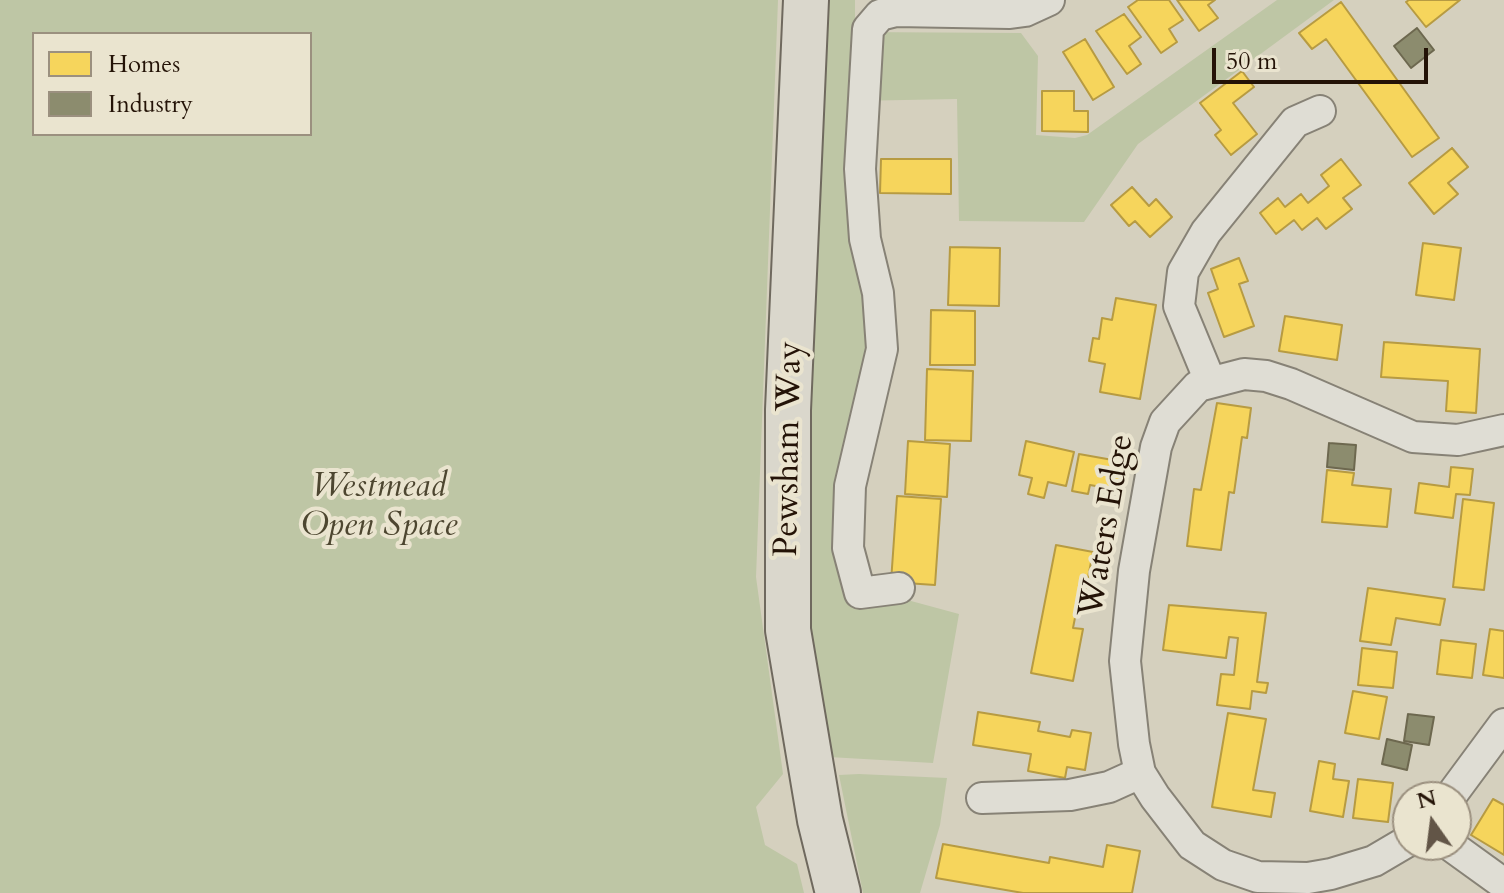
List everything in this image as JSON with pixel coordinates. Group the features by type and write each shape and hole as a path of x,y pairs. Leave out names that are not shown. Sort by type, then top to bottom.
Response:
{"main road":[{"name":"Pewsham Way","path":"806,0 788,410 788,630 820,820 838,893"}],"street":[{"path":"899,588 860,593 848,548 850,486 882,349 878,293 865,239 860,169 866,42 876,8 1010,13 1025,11 1049,0"},
{"path":"1210,381 1179,306 1183,272 1206,232 1307,109"},
{"name":"Waters Edge","path":"1392,850 1374,861 1331,874 1258,885 1192,845 1176,829 1140,773 1125,661 1144,500 1165,422 1181,400 1210,381 1244,374 1266,376 1388,428 1425,439 1458,440 1504,430"},
{"path":"1462,781 1504,724"},
{"path":"982,798 1070,795 1109,787 1140,773"},
{"path":"1472,861 1504,884"}],"green space":[{"name":"Westmead Open Space","path":"0,0 778,0 756,577 783,774 756,807 765,845 797,864 804,893 0,893"},
{"path":"829,0 855,0 855,32 1021,33 1038,56 1036,135 1075,138 1087,135 1277,0 1334,0 1138,144 1084,222 959,221 957,99 852,101 845,186 868,333 863,385 840,455 841,582 959,614 933,763 829,757 809,631 805,494 812,287"},
{"path":"839,775 947,778 940,825 920,893 863,893"}],"building: Homes":[{"path":"1138,0 1169,0 1183,20 1169,29 1177,42 1161,53 1128,7"},
{"path":"1177,0 1215,0 1208,5 1218,18 1199,31"},
{"path":"1460,0 1426,27 1406,2"},
{"path":"1341,2 1439,138 1412,157 1326,39 1312,49 1299,33"},
{"path":"1124,14 1141,37 1129,46 1141,64 1127,74 1096,31"},
{"path":"1085,39 1114,87 1093,100 1063,52"},
{"path":"1242,71 1254,87 1233,103 1257,134 1231,155 1215,135 1221,130 1200,103"},
{"path":"1042,91 1074,91 1074,111 1088,111 1088,132 1042,131"},
{"path":"1452,148 1468,167 1448,183 1458,194 1434,214 1409,183"},
{"path":"881,159 951,159 951,194 880,193"},
{"path":"1341,159 1361,185 1343,198 1352,209 1326,229 1317,218 1302,230 1294,220 1276,234 1260,213 1278,198 1285,207 1301,194 1308,203 1329,186 1321,175"},
{"path":"1132,187 1149,206 1156,199 1172,217 1150,237 1135,221 1129,226 1111,205"},
{"path":"1423,243 1461,248 1454,300 1416,295"},
{"path":"950,247 1000,248 999,306 948,305"},
{"path":"1239,258 1248,281 1239,284 1254,326 1224,337 1208,293 1218,289 1211,269"},
{"path":"1116,298 1156,305 1140,399 1100,392 1105,364 1089,361 1093,338 1099,339 1102,318 1112,320"},
{"path":"931,310 975,311 975,365 930,365"},
{"path":"1285,316 1342,325 1337,360 1279,351"},
{"path":"1384,342 1480,349 1476,413 1446,411 1448,381 1381,377"},
{"path":"927,369 973,371 971,441 925,440"},
{"path":"1217,403 1251,408 1247,438 1242,437 1234,493 1229,492 1221,550 1187,546 1194,489 1201,490"},
{"path":"908,441 950,444 947,497 905,494"},
{"path":"1026,441 1074,452 1066,486 1048,482 1044,498 1028,494 1032,478 1019,475"},
{"path":"1079,454 1124,462 1118,490 1090,485 1088,494 1072,491"},
{"path":"1451,467 1473,469 1470,495 1456,494 1453,518 1415,513 1419,483 1449,487"},
{"path":"1327,470 1354,473 1352,485 1391,489 1387,527 1322,522"},
{"path":"897,496 941,499 935,585 891,582"},
{"path":"1463,499 1494,503 1484,590 1453,587"},
{"path":"1056,545 1093,552 1086,588 1081,587 1073,628 1083,629 1073,681 1031,673"},
{"path":"1368,588 1445,599 1440,625 1396,618 1391,645 1360,641"},
{"path":"1169,605 1266,613 1257,682 1268,683 1266,693 1252,691 1250,709 1217,705 1221,674 1234,675 1238,638 1229,637 1226,658 1163,650"},
{"path":"1490,629 1504,631 1504,678 1483,675"},
{"path":"1441,640 1476,644 1472,678 1437,674"},
{"path":"1362,648 1397,652 1393,688 1358,685"},
{"path":"1353,691 1387,697 1379,739 1345,733"},
{"path":"978,712 1040,722 1038,731 1070,737 1072,730 1091,733 1085,770 1067,767 1065,778 1028,771 1031,754 973,745"},
{"path":"1228,713 1266,719 1253,790 1275,793 1271,817 1212,807"},
{"path":"1319,761 1335,764 1333,779 1349,781 1343,817 1310,811"},
{"path":"1358,779 1392,783 1388,822 1353,818"},
{"path":"1493,799 1504,805 1504,855 1472,833"},
{"path":"943,844 1049,863 1050,857 1103,867 1107,845 1140,851 1132,893 1023,893 936,878"}],"building: Industry":[{"path":"1417,28 1434,50 1411,68 1394,46"},
{"path":"1329,443 1356,445 1354,470 1327,467"},
{"path":"1408,714 1434,717 1429,745 1404,741"},
{"path":"1387,739 1412,745 1407,770 1382,764"}]}
